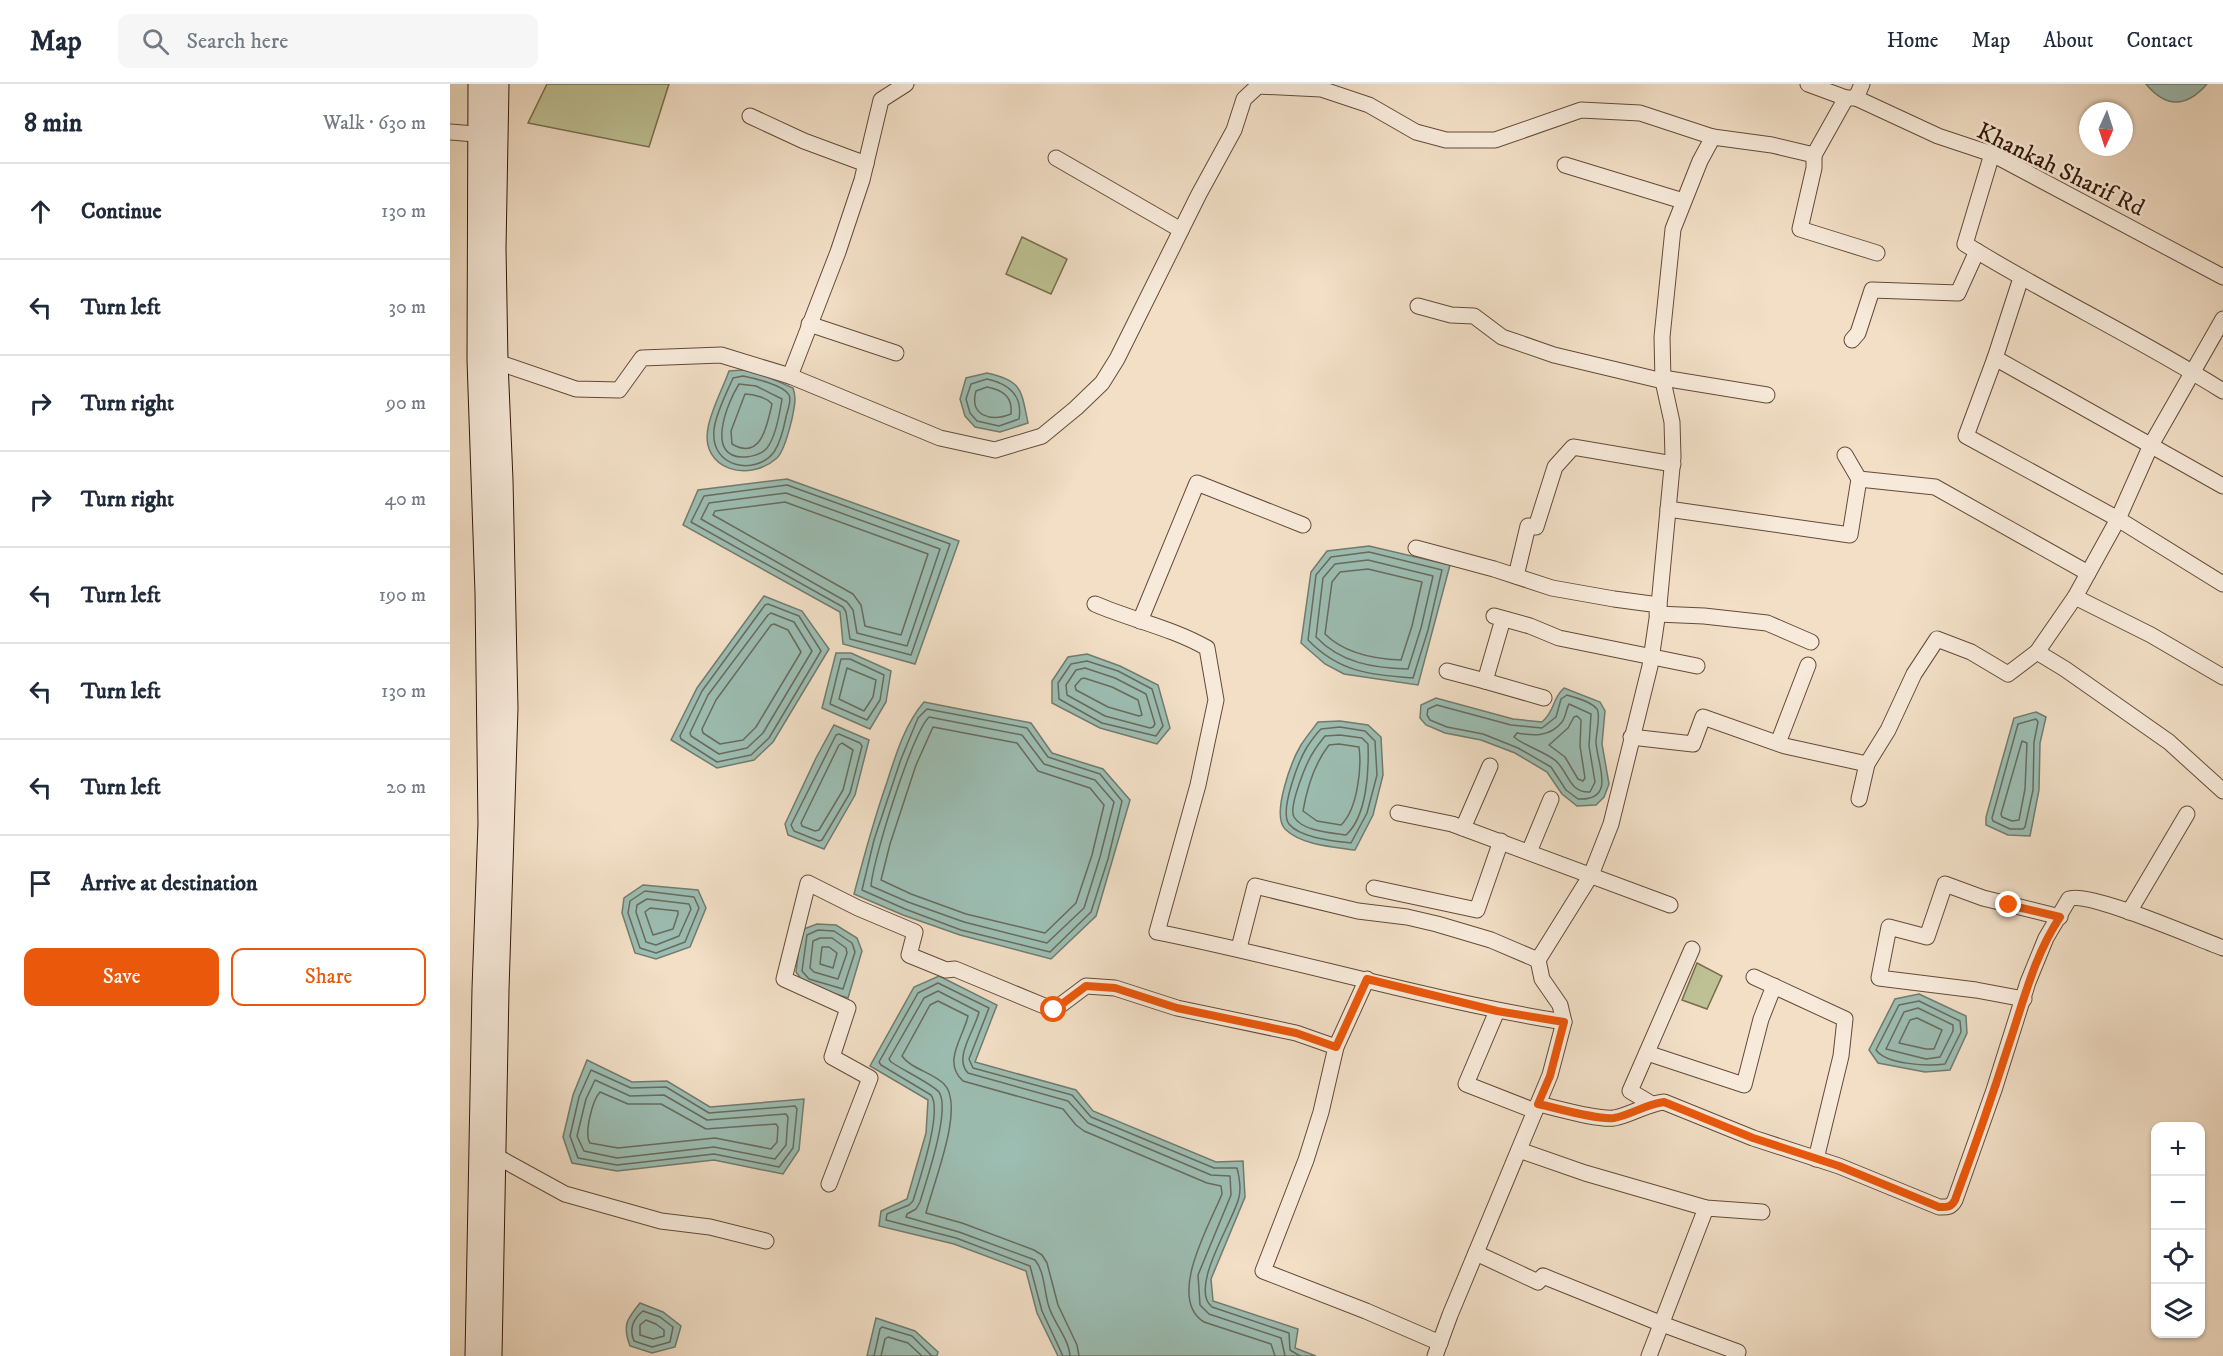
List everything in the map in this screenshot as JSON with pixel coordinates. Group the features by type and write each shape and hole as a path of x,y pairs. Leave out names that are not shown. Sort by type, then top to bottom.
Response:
{"main road":[{"path":"479,84 488,135 495,248 507,708 490,1356"},
{"path":"476,1356 482,1012 489,824 486,593 477,360 488,135 498,84"}],"street":[{"path":"790,375 838,252 866,164 881,100 906,84"},
{"name":"Khankah Sharif Rd","path":"1808,84 1855,93 1938,136 1992,154 2223,277"},
{"path":"497,362 576,389 619,390 642,358 721,355 790,375 940,438 995,450 1042,436 1077,408 1102,383 1117,359 1234,130 1244,99 1258,86 1321,88 1370,105 1416,132 1446,140 1495,140 1581,111 1640,113 1713,137 1772,145 1814,155"},
{"path":"1855,93 1814,155 1814,168 1800,229 1877,253"},
{"path":"750,116 804,141 866,164"},
{"path":"450,132 488,135"},
{"path":"1367,979 1336,1047 1321,1113 1306,1160 1263,1272 1366,1311 1437,1350 1550,1076 1564,1022 1560,1005 1542,979 1538,960 1592,875 1611,824 1650,666 1673,464 1672,422 1663,380 1662,337 1673,229 1700,161 1713,137"},
{"path":"1992,154 1965,244 2021,279 2223,391"},
{"path":"1056,158 1181,230"},
{"path":"1565,165 1683,201"},
{"path":"1852,340 1858,333 1872,290 1958,293 1977,251"},
{"path":"2021,279 1966,436 2118,519 2223,584"},
{"path":"1418,306 1451,315 1474,316 1502,337 1554,355 1663,380 1767,395"},
{"path":"1859,799 1868,764 1888,730 1914,674 1937,639 1971,652 2008,674 2037,652 2075,597 2118,519 2151,445 2223,319"},
{"path":"809,324 896,353"},
{"path":"1995,358 2223,486"},
{"path":"1516,576 1528,526 1536,527 1555,467 1573,447 1673,464"},
{"path":"1668,509 1850,535 1859,479 1845,455"},
{"path":"1859,479 1935,487 2088,573"},
{"path":"1140,621 1197,483 1303,525"},
{"path":"1416,548 1552,588 1658,609 1767,623 1810,642"},
{"path":"2075,597 2151,634 2223,677"},
{"path":"1095,604 1183,635 1207,648 1216,700 1198,785 1157,933 1239,948 1497,1011 1564,1022"},
{"path":"1485,681 1499,617 1559,638 1697,666"},
{"path":"2037,652 2169,742 2223,791"},
{"path":"1778,743 1808,665"},
{"path":"1447,671 1544,698"},
{"path":"1631,738 1693,744 1702,717 1778,743 1868,764"},
{"path":"1463,828 1490,766"},
{"path":"1529,852 1551,799"},
{"path":"1398,813 1463,828 1670,905"},
{"path":"2129,912 2187,814"},
{"path":"1374,888 1477,910 1501,841"},
{"path":"828,1184 870,1078 832,1057 848,1008 784,979 808,883 858,908 915,932 909,955 946,970 956,969 1054,1010 1086,986 1115,988 1177,1008 1296,1033 1336,1047"},
{"path":"2025,999 1976,990 1879,978 1889,927 1927,937 1944,884 1983,898 2060,917"},
{"path":"1239,948 1255,886 1358,911 1407,917 1437,924 1491,940 1538,960"},
{"path":"1497,1011 1466,1084 1537,1108 1602,1118 1614,1118 1664,1102 1753,1138 1816,1159 1939,1207 1948,1207 1953,1205 2025,999 2028,982 2046,938 2069,899 2074,897 2129,912 2223,948"},
{"path":"1652,1104 1630,1091 1692,949"},
{"path":"1754,977 1845,1019 1840,1056 1816,1159"},
{"path":"1647,1053 1744,1085 1761,1019 1774,986"},
{"path":"1519,1150 1585,1173 1706,1208 1762,1212"},
{"path":"494,1155 565,1194 661,1221 710,1227 766,1241"},
{"path":"1649,1356 1706,1208"},
{"path":"1476,1253 1538,1282 1543,1276 1738,1352"}],"green space":[{"path":"547,84 669,84 649,147 528,123"},
{"path":"1022,237 1067,259 1051,294 1006,274"},
{"path":"1697,963 1722,976 1707,1009 1682,1000"}],"water":[{"path":"2146,84 2207,84 2191,98 2176,102 2161,98"},
{"path":"743,370 759,373 793,388 795,399 788,434 777,458 766,466 741,471 719,463 711,454 708,428 729,371"},
{"path":"987,373 1014,384 1024,402 1028,423 1000,432 975,427 965,416 960,399 966,378"},
{"path":"787,479 959,541 915,664 843,644 840,612 683,525 698,490"},
{"path":"1369,546 1450,565 1418,685 1344,674 1325,664 1301,643 1311,572 1327,551"},
{"path":"764,596 802,611 829,649 773,742 754,760 717,768 671,740 697,688"},
{"path":"836,653 851,653 891,671 886,702 870,729 822,708"},
{"path":"1087,654 1120,666 1158,685 1170,728 1157,744 1100,728 1052,703 1052,681 1068,657"},
{"path":"1564,688 1600,702 1605,711 1602,744 1609,784 1604,797 1596,805 1577,806 1562,794 1547,772 1515,753 1481,740 1445,733 1426,725 1420,718 1421,705 1436,698 1513,719 1542,722 1550,713"},
{"path":"924,702 1031,723 1052,753 1103,769 1130,800 1096,916 1051,959 960,935 903,915 854,894 873,824 898,750 911,720"},
{"path":"2036,712 2046,717 2040,743 2039,790 2030,836 2008,835 1986,825 1986,817 2014,718"},
{"path":"1340,721 1368,725 1381,737 1383,775 1373,815 1355,850 1300,839 1285,829 1281,822 1280,812 1284,787 1301,745 1318,722"},
{"path":"834,725 869,740 855,795 824,849 788,835 785,824"},
{"path":"643,885 698,890 706,908 690,947 656,959 635,953 622,913 624,898"},
{"path":"817,924 836,925 857,938 862,951 848,998 805,984 796,972 801,930"},
{"path":"939,976 997,1005 975,1062 1076,1090 1093,1111 1216,1162 1243,1161 1245,1197 1211,1279 1213,1301 1298,1329 1295,1348 1316,1356 1058,1356 1037,1313 1026,1271 954,1244 879,1226 881,1211 907,1199 926,1133 928,1100 870,1066 914,987"},
{"path":"1919,994 1966,1016 1967,1033 1950,1070 1925,1072 1878,1063 1869,1050 1895,999"},
{"path":"587,1060 632,1082 667,1081 710,1107 804,1099 799,1150 783,1174 714,1160 617,1171 572,1163 563,1137 573,1095"},
{"path":"640,1303 663,1312 681,1326 675,1347 652,1353 630,1346 626,1327"},
{"path":"876,1318 915,1331 938,1352 937,1356 867,1356"}],"route":[{"path":"1054,1010 1086,986 1115,988 1177,1008 1296,1033 1336,1047 1367,979 1497,1011 1564,1022 1550,1076 1538,1104 1602,1118 1614,1118 1664,1102 1753,1138 1839,1166 1939,1207 1948,1207 1953,1205 1955,1200 2025,999 2028,982 2046,938 2060,917 2009,905"}]}
